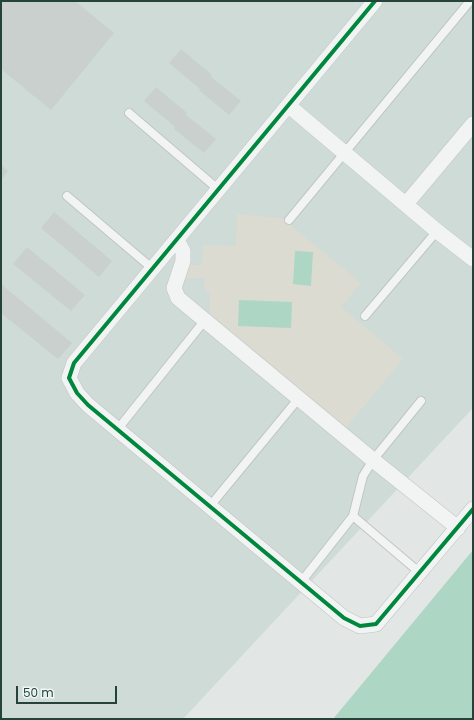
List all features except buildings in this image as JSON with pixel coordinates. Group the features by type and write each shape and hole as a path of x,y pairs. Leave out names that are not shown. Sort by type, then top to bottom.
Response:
{"street":[{"path":"375,1 74,363 70,378 77,393 88,405 117,430 344,618 360,626 376,624 473,509"},
{"path":"289,106 473,260"},
{"path":"406,204 473,124"},
{"path":"177,240 183,251 183,261 174,288 178,298 373,460 458,528"}],"lane":[{"path":"289,220 470,1"},
{"path":"129,113 219,190"},
{"path":"67,196 153,269"},
{"path":"365,316 437,231"},
{"path":"117,430 205,320"},
{"path":"210,506 299,398"},
{"path":"301,582 353,516 363,476 373,460 421,401"},
{"path":"353,516 419,572"}],"shaded area":[{"path":"1,1 473,1 473,408 183,719 1,719"},
{"path":"237,214 282,218 361,283 341,307 403,359 345,429 210,318 210,294 205,290 204,278 186,278 185,265 202,265 203,245 236,246"},
{"path":"295,251 313,252 311,286 293,284"},
{"path":"239,300 292,302 291,328 238,326"},
{"path":"473,550 473,719 333,719"}],"cycle path":[{"path":"375,1 74,363 69,378 77,393 88,405 344,618 360,626 376,624 473,509"}]}
